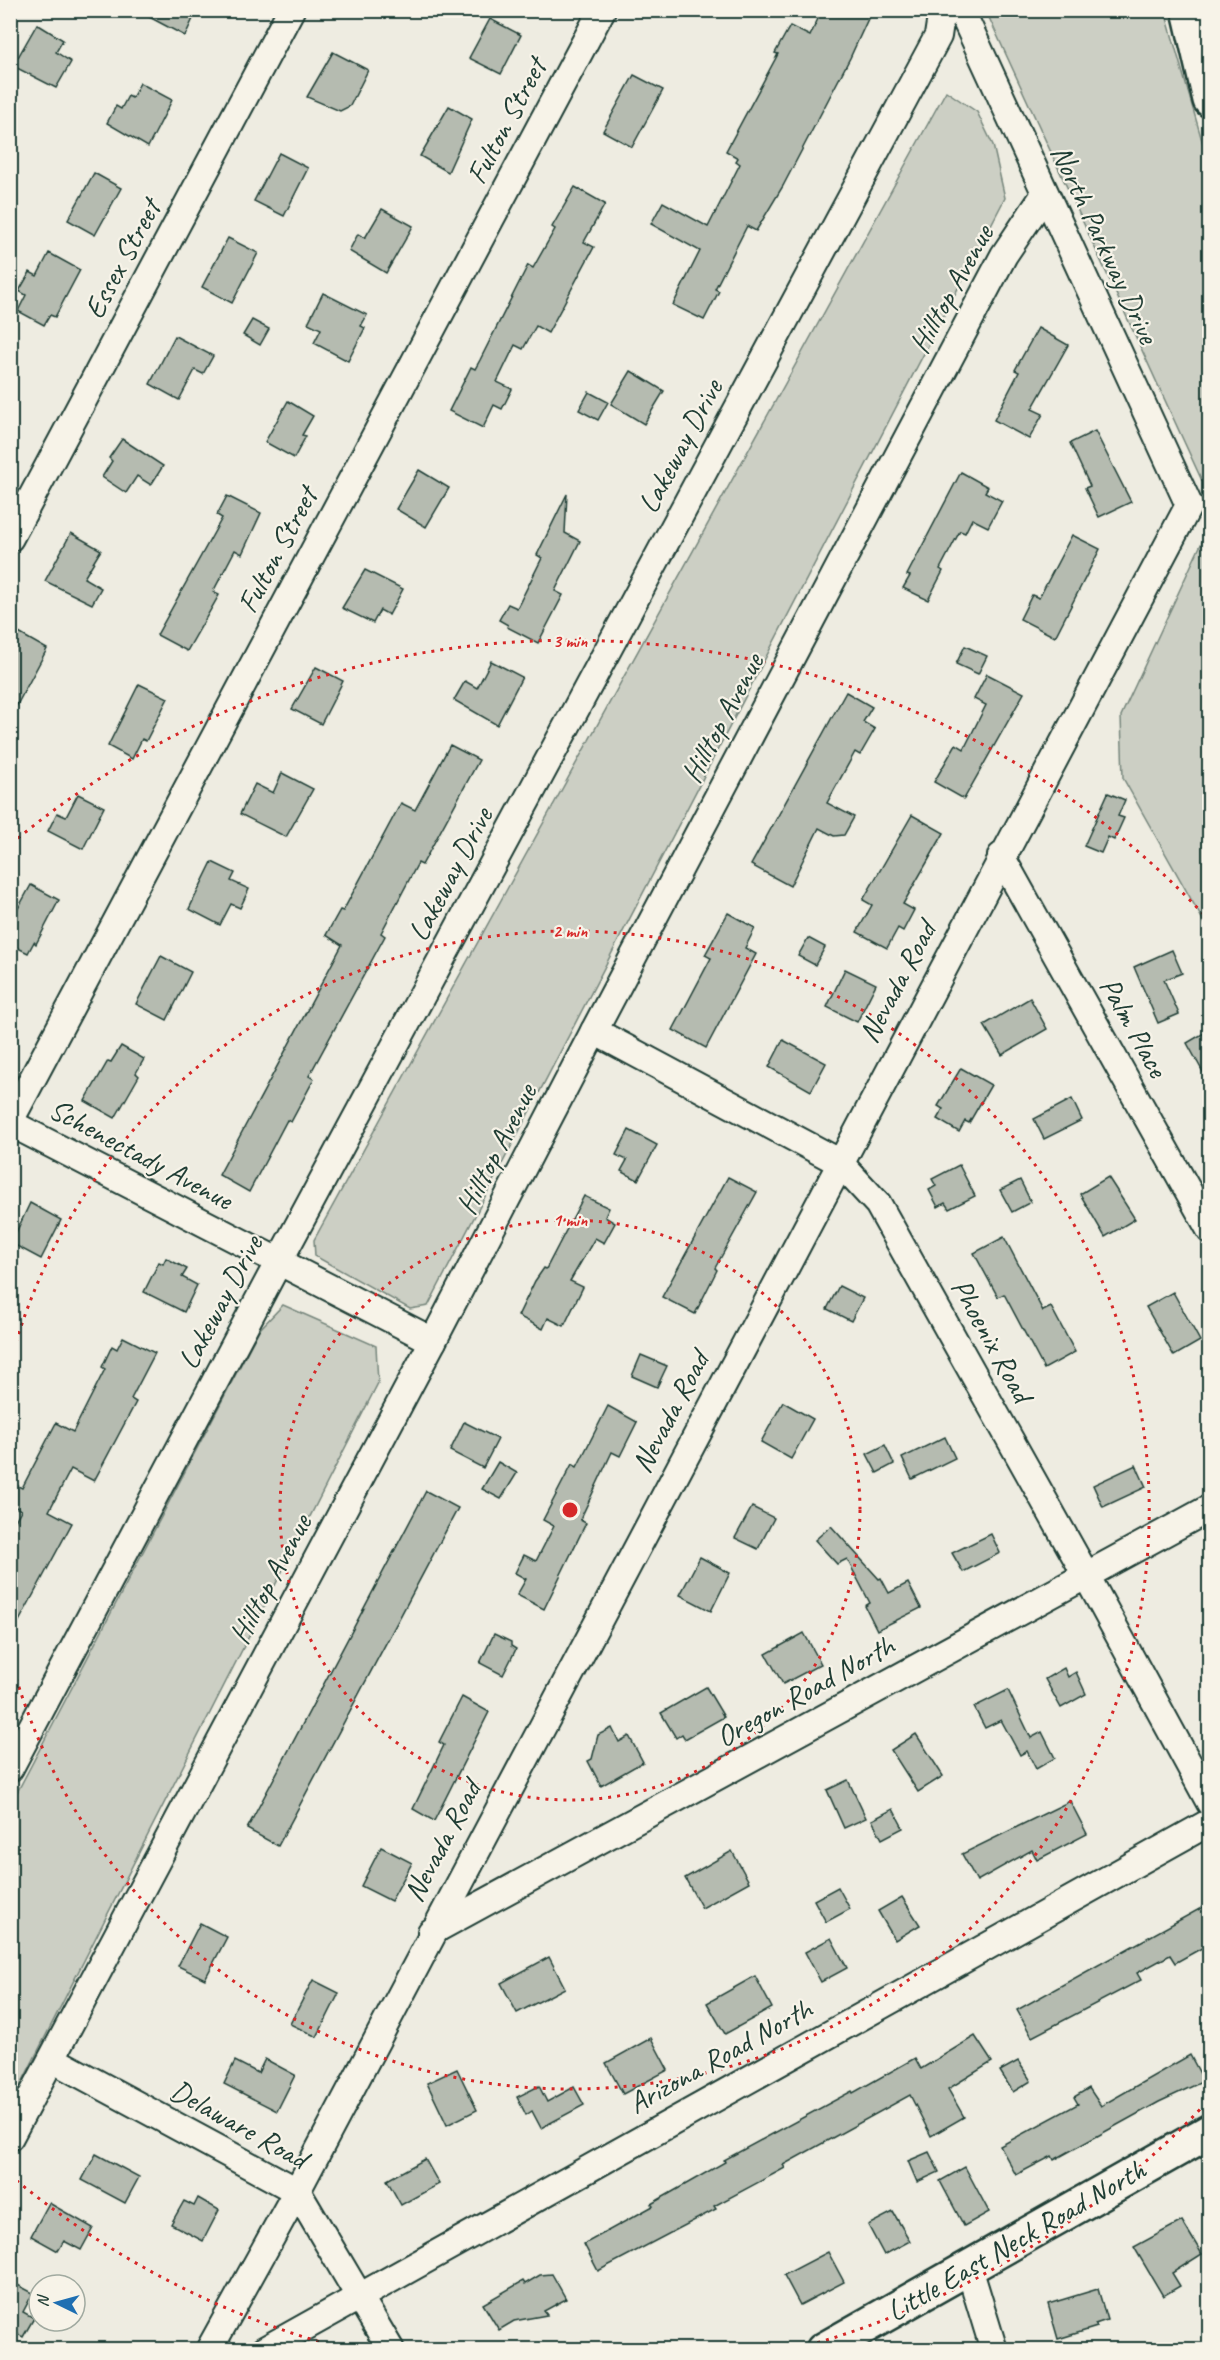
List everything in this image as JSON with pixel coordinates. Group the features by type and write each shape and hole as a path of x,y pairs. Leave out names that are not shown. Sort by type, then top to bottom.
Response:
{"main road":[{"path":"1189,10 1209,100"},
{"name":"Little East Neck Road North","path":"823,2349 1209,2131"}],"street":[{"name":"Essex Street","path":"10,537 291,10"},
{"name":"Fulton Street","path":"10,1122 602,10"},
{"name":"Lakeway Drive","path":"10,1768 278,1263 938,36 942,10"},
{"name":"North Parkway Drive","path":"961,10 1189,505"},
{"name":"Hilltop Avenue","path":"10,2138 433,1341 1004,255 1045,194"},
{"name":"Nevada Road","path":"209,2349 297,2191 431,1932 1189,505"},
{"name":"Palm Place","path":"1001,856 1209,1230"},
{"name":"Phoenix Road","path":"594,1031 839,1162 878,1204 1086,1575 1209,1803"},
{"name":"Schenectady Avenue","path":"10,1122 278,1263 433,1341"},
{"name":"Oregon Road North","path":"431,1932 1209,1508"},
{"name":"Arizona Road North","path":"264,2349 1209,1822"},
{"name":"Delaware Road","path":"52,2059 297,2191 391,2349"},
{"path":"969,2268 994,2349"}],"shaded area":[{"path":"986,11 1165,11 1209,165 1209,496"},
{"path":"946,91 977,112 993,145 1005,198 428,1306 410,1309 315,1256 314,1240"},
{"path":"1209,527 1210,931 1123,778 1121,716"},
{"path":"283,1305 376,1346 378,1383 11,2104 11,1804 259,1330"}],"building":[{"path":"136,10 197,10 185,36"},
{"path":"822,10 872,10 850,58 783,186 756,231 747,226 715,289 719,291 704,320 673,305 700,251 651,224 663,202 708,227 740,164 736,161 738,158 726,151 778,54 775,53 790,26 810,36"},
{"path":"490,19 521,35 501,74 469,58"},
{"path":"37,24 63,40 56,52 71,62 56,88 13,66"},
{"path":"333,52 368,70 350,106 340,111 307,97"},
{"path":"634,75 663,90 632,147 603,131"},
{"path":"140,83 172,100 148,147 107,123 116,106 121,109 128,96 132,98"},
{"path":"449,106 472,119 448,172 420,156"},
{"path":"279,153 308,168 284,216 254,201"},
{"path":"94,173 121,188 95,235 68,220"},
{"path":"575,187 605,204 584,242 594,247 548,333 536,326 523,349 515,345 497,382 512,389 502,409 494,405 483,428 449,411 471,367 475,369 480,360 528,265 533,268 555,229 552,227"},
{"path":"382,209 413,226 386,273 349,251 358,234 365,238"},
{"path":"228,238 258,253 232,303 202,287"},
{"path":"49,253 80,270 55,317 50,315 44,325 18,311 26,295 19,291 30,272 37,276"},
{"path":"323,293 367,315 361,326 365,328 348,361 314,343 321,329 308,323"},
{"path":"252,320 269,329 260,345 243,335"},
{"path":"1038,328 1068,345 1032,409 1043,414 1029,439 994,420 1019,372 1015,370"},
{"path":"175,336 213,356 203,374 195,370 179,400 150,384"},
{"path":"631,371 664,391 644,424 611,404"},
{"path":"589,392 608,402 598,420 579,410"},
{"path":"288,401 313,416 302,435 306,436 294,458 265,442"},
{"path":"1095,431 1131,502 1099,517 1085,488 1090,486 1070,443"},
{"path":"122,439 163,466 151,485 137,476 126,493 102,477 112,461 109,458"},
{"path":"419,470 449,488 426,527 396,509"},
{"path":"961,472 988,487 985,492 1002,501 988,527 972,519 965,533 960,531 940,569 943,571 928,600 903,588 910,576 907,575"},
{"path":"567,494 565,533 580,541 555,591 563,595 538,643 507,627 508,625 499,620 508,604 517,608 542,558 537,555"},
{"path":"227,496 261,513 242,554 235,550 213,592 219,595 187,651 157,635 222,518 217,515"},
{"path":"71,533 101,550 84,578 101,588 92,604 45,581"},
{"path":"1072,535 1100,549 1055,637 1020,619 1032,595 1039,598"},
{"path":"365,570 403,589 389,615 380,610 373,623 342,608"},
{"path":"17,632 47,649 10,718 10,645"},
{"path":"965,646 987,656 978,674 956,664"},
{"path":"491,661 522,677 497,725 454,700 465,681 477,688"},
{"path":"316,667 343,681 321,724 292,709"},
{"path":"987,674 1024,693 964,799 934,782 956,744 964,749 986,705 974,699"},
{"path":"139,684 168,698 146,741 142,739 132,759 108,746"},
{"path":"846,692 872,707 863,722 875,729 860,755 855,752 827,803 854,817 844,835 834,836 819,828 790,886 751,865"},
{"path":"450,745 479,760 422,865 418,863 381,933 385,936 309,1076 314,1079 291,1122 287,1120 249,1192 219,1175 342,945 326,935 340,910 343,911 401,803 415,810"},
{"path":"282,773 313,789 286,837 240,814 255,784 273,793"},
{"path":"1108,793 1125,800 1118,816 1124,818 1114,840 1108,837 1101,853 1084,846"},
{"path":"78,794 104,807 83,849 48,831 57,813 66,817"},
{"path":"912,815 944,833 903,904 914,910 903,931 898,928 887,948 857,932 872,905 863,900"},
{"path":"212,862 235,873 231,881 249,889 240,908 231,904 220,925 189,909"},
{"path":"31,885 59,900 36,944 34,942 28,953 10,944 10,923"},
{"path":"728,913 755,928 745,948 756,954 706,1048 673,1030 711,958 705,955"},
{"path":"808,938 825,947 815,965 798,956"},
{"path":"1172,950 1182,973 1164,980 1179,1014 1158,1023 1134,967"},
{"path":"161,956 191,972 167,1020 136,1004"},
{"path":"845,969 876,984 857,1022 827,1007"},
{"path":"1030,998 1047,1029 1002,1055 984,1025"},
{"path":"1209,1030 1209,1083 1187,1043"},
{"path":"783,1040 826,1063 811,1091 769,1067"},
{"path":"121,1046 144,1059 136,1073 139,1076 115,1118 85,1101 108,1061 111,1062"},
{"path":"961,1068 991,1085 969,1123 965,1121 959,1132 937,1119 943,1109 938,1106"},
{"path":"1072,1099 1082,1120 1044,1139 1034,1119"},
{"path":"629,1130 657,1145 638,1180 621,1171 627,1160 616,1155"},
{"path":"959,1165 975,1196 949,1209 945,1203 938,1207 929,1190 936,1186 932,1179"},
{"path":"728,1177 757,1192 715,1268 717,1270 695,1314 662,1297"},
{"path":"1108,1177 1135,1219 1105,1237 1080,1194"},
{"path":"1020,1180 1031,1202 1012,1212 1000,1190"},
{"path":"584,1196 609,1208 605,1217 615,1223 604,1243 595,1238 570,1281 583,1287 564,1326 548,1318 543,1329 518,1316 535,1281 544,1268 546,1269"},
{"path":"30,1203 61,1220 41,1259 11,1243"},
{"path":"1004,1237 1043,1311 1051,1307 1075,1352 1044,1369 1004,1294 998,1297 974,1253"},
{"path":"166,1258 187,1269 182,1277 197,1285 184,1312 144,1292 159,1262 163,1264"},
{"path":"839,1286 863,1298 851,1321 827,1309"},
{"path":"1173,1292 1200,1341 1174,1356 1146,1307"},
{"path":"123,1337 155,1353 131,1399 136,1402 94,1481 71,1469 49,1511 72,1523 10,1638 10,1530 21,1510 10,1504 10,1482 22,1488 56,1423 73,1432 105,1369 102,1367 112,1346 117,1349"},
{"path":"641,1355 667,1366 657,1387 632,1376"},
{"path":"783,1402 813,1419 791,1459 761,1442"},
{"path":"608,1406 637,1422 620,1456 612,1452 580,1520 586,1523 544,1609 517,1595 526,1579 515,1573 524,1555 536,1561 554,1526 543,1520 572,1464 577,1467"},
{"path":"464,1422 498,1439 483,1468 450,1451"},
{"path":"945,1437 955,1458 912,1479 902,1458"},
{"path":"885,1445 894,1464 877,1473 867,1454"},
{"path":"498,1462 517,1473 501,1499 482,1489"},
{"path":"1136,1465 1146,1487 1103,1507 1093,1485"},
{"path":"426,1491 458,1508 278,1846 247,1829"},
{"path":"752,1507 774,1518 758,1549 735,1538"},
{"path":"831,1526 879,1579 881,1578 889,1593 908,1583 921,1608 877,1630 865,1606 870,1603 847,1559 837,1564 815,1540"},
{"path":"991,1534 1000,1553 963,1572 952,1553"},
{"path":"700,1557 730,1573 711,1611 680,1595"},
{"path":"804,1633 821,1664 783,1684 766,1654"},
{"path":"494,1634 511,1642 511,1646 516,1649 503,1675 480,1663"},
{"path":"1064,1668 1068,1677 1076,1672 1086,1694 1061,1708 1045,1679"},
{"path":"706,1687 724,1717 685,1739 682,1734 676,1738 661,1713"},
{"path":"1008,1690 1031,1738 1042,1732 1055,1758 1036,1769 1027,1751 1020,1755 1001,1720 985,1728 974,1707"},
{"path":"462,1697 489,1712 434,1821 413,1809 444,1745 439,1742"},
{"path":"612,1728 619,1742 629,1736 643,1762 601,1786 588,1761 592,1759 598,1735"},
{"path":"916,1734 943,1776 918,1792 891,1750"},
{"path":"848,1780 866,1818 844,1828 827,1790"},
{"path":"1070,1801 1087,1834 1037,1860 1032,1850 977,1881 962,1854"},
{"path":"893,1809 903,1828 882,1839 872,1820"},
{"path":"381,1847 412,1863 391,1901 361,1886"},
{"path":"732,1851 749,1882 702,1908 685,1878"},
{"path":"838,1887 850,1909 826,1922 814,1900"},
{"path":"902,1897 920,1925 895,1940 878,1911"},
{"path":"1203,1907 1209,1918 1209,1944 1175,1963 1170,1955 1137,1973 1141,1980 1032,2037 1017,2010"},
{"path":"200,1923 227,1937 205,1979 178,1966"},
{"path":"831,1938 847,1968 821,1982 805,1952"},
{"path":"549,1957 565,1988 517,2013 501,1983"},
{"path":"755,1976 772,2008 725,2034 707,2003"},
{"path":"313,1980 339,1993 317,2037 290,2024"},
{"path":"975,2036 992,2062 948,2089 964,2117 931,2136 910,2095 783,2165 785,2168 714,2206 716,2209 598,2271 584,2244 653,2206 651,2204 725,2162 724,2160 852,2091 853,2093 915,2058 921,2069"},
{"path":"651,2038 668,2070 623,2094 606,2063"},
{"path":"1190,2055 1204,2081 1159,2102 1054,2160 1052,2156 1016,2175 1000,2146 1078,2104 1074,2097 1089,2088 1101,2106"},
{"path":"265,2059 295,2075 277,2111 224,2084 235,2061 258,2073"},
{"path":"1018,2061 1031,2081 1013,2092 1000,2071"},
{"path":"457,2069 477,2110 447,2125 427,2083"},
{"path":"539,2086 547,2102 574,2087 584,2105 541,2128 532,2111 526,2115 517,2097"},
{"path":"929,2152 939,2172 917,2182 908,2161"},
{"path":"96,2154 139,2177 125,2203 82,2180"},
{"path":"425,2159 439,2184 401,2205 387,2180"},
{"path":"965,2167 989,2212 964,2226 940,2181"},
{"path":"198,2198 219,2210 203,2241 171,2224 184,2201 194,2206"},
{"path":"49,2203 93,2228 81,2250 64,2241 58,2251 31,2236"},
{"path":"893,2212 910,2241 884,2255 868,2225"},
{"path":"1182,2221 1202,2254 1172,2273 1180,2286 1163,2296 1134,2247"},
{"path":"828,2252 844,2282 800,2305 784,2275"},
{"path":"552,2274 566,2299 544,2311 547,2315 514,2321 499,2330 483,2304 523,2281 525,2284 540,2275"},
{"path":"10,2281 27,2290 27,2304 23,2312 27,2314 27,2330 23,2337 12,2331 10,2335"},
{"path":"1098,2289 1107,2320 1095,2324 1097,2327 1058,2339 1048,2304"}]}
